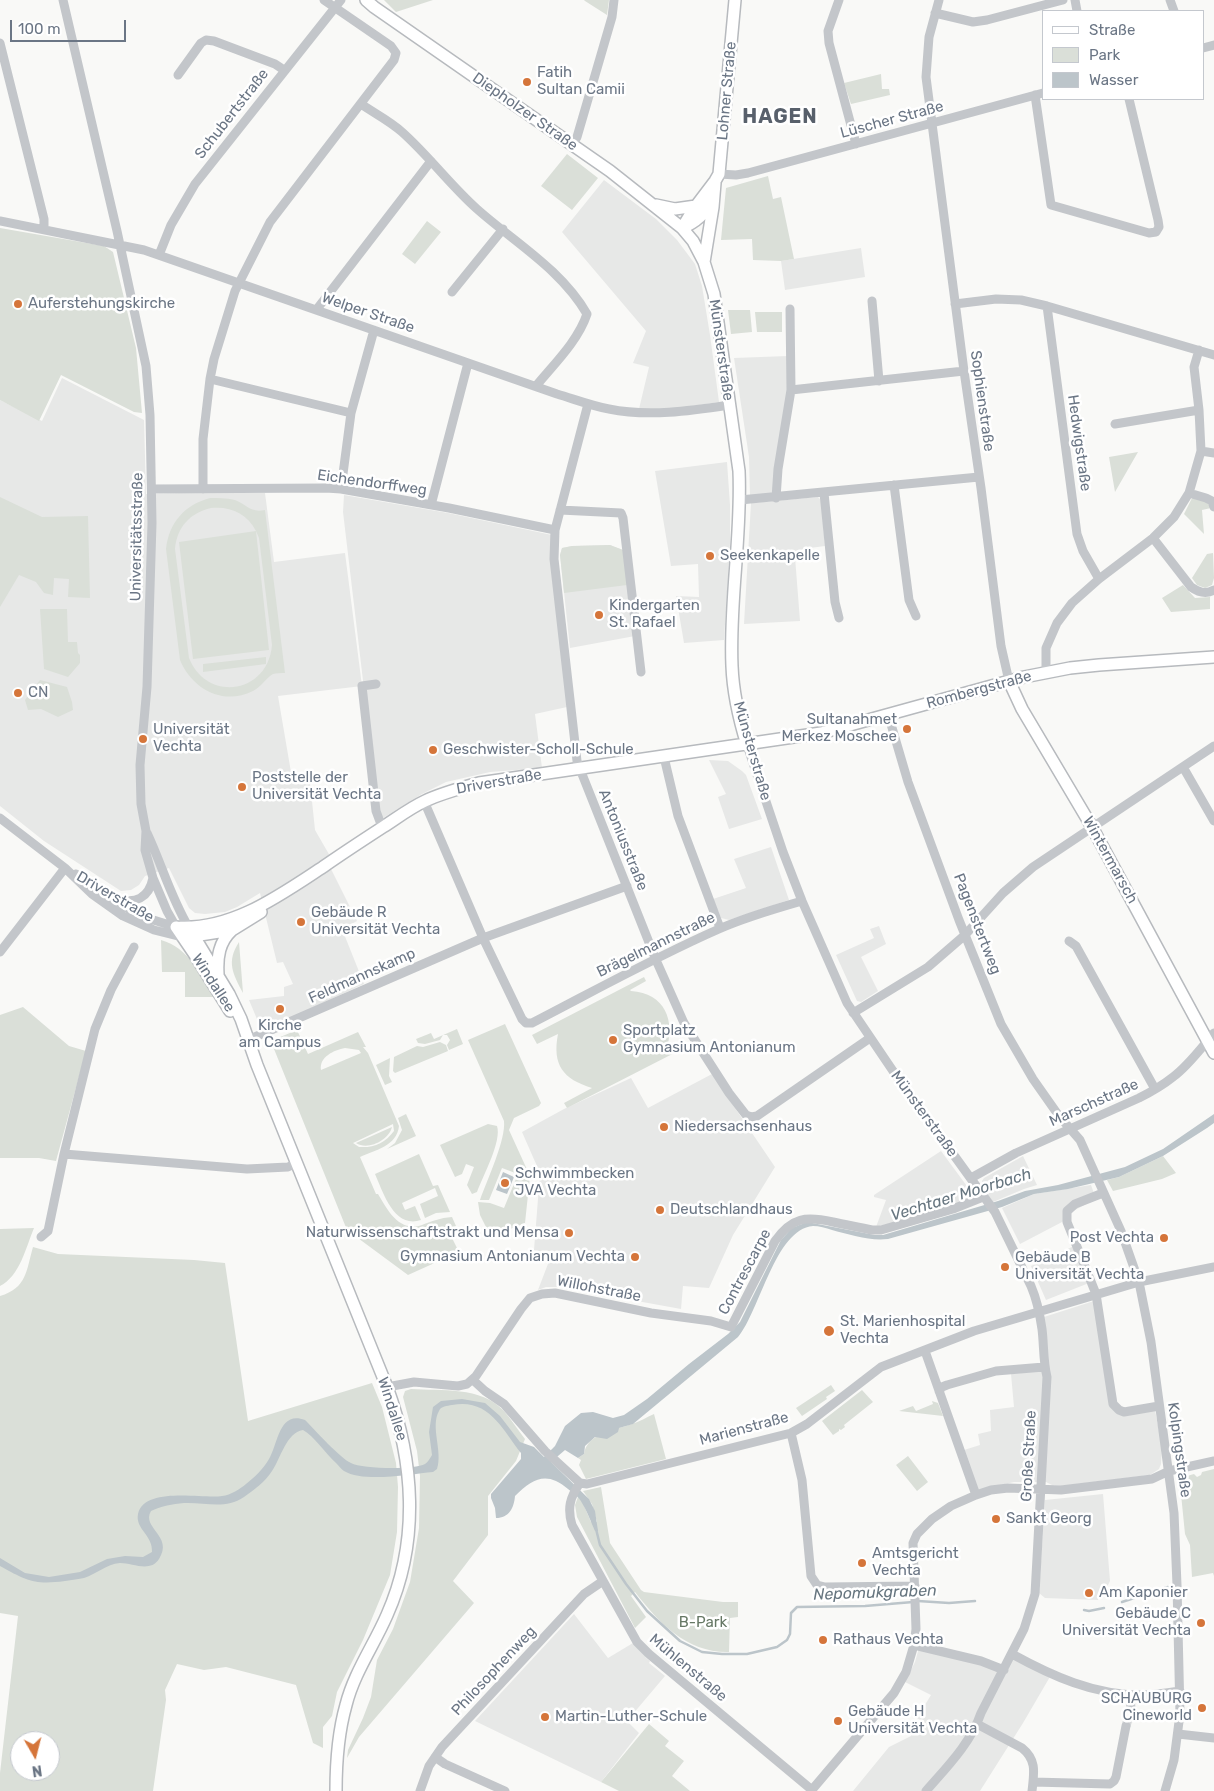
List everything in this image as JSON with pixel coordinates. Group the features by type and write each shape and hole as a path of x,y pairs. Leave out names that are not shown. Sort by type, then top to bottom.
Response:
{"main road":[{"name":"Diepholzer Straße","path":"366,0 572,144 682,228"},
{"name":"Lohner Straße","path":"704,262 713,208 735,0"},
{"path":"682,228 696,206 716,182"},
{"path":"682,228 694,223 704,212 710,203 716,182"},
{"path":"654,205 675,209 696,206"},
{"name":"Münsterstraße","path":"682,228 693,241 704,262 714,294 739,471 740,500 732,665 739,719 747,745"},
{"name":"Rombergstraße","path":"747,745 821,733 1009,681 1046,673 1099,665 1214,657"},
{"name":"Wintermarsch","path":"1009,681 1022,710 1092,827 1211,1037 1214,1053"},
{"name":"Driverstraße","path":"185,932 232,920 278,896 424,801 452,790 479,783 747,745"},
{"name":"Driverstraße","path":"185,932 232,930 270,906 278,896"},
{"name":"Windallee","path":"218,975 219,953 226,936 232,930"},
{"name":"Windallee","path":"185,932 230,994 387,1387 408,1463 409,1534 399,1580 387,1614 346,1703 336,1760 336,1791"},
{"name":"Windallee","path":"185,932 195,955 248,1040"}],"street":[{"name":"Universitätsstraße","path":"63,0 146,366 150,415 152,489 150,628 140,765 141,804 146,831 145,850 153,878 166,911 185,932"},
{"path":"203,489 203,440 210,379 235,291 270,222 394,60 396,53 391,46 338,3 324,0"},
{"path":"572,144 577,137 610,24 614,0"},
{"path":"839,0 828,31 829,44 856,144"},
{"name":"Sophienstraße","path":"939,0 929,36 926,77 1001,646 1009,681"},
{"path":"935,13 973,22 1063,0"},
{"name":"Schubertstraße","path":"159,255 171,225 195,184 338,3"},
{"path":"178,75 206,40 214,40 275,64 284,70"},
{"path":"0,43 44,220 44,229"},
{"path":"1039,94 1051,205 1148,233 1156,232 1159,228 1158,220 1129,100"},
{"name":"Lüscher Straße","path":"716,182 1039,94"},
{"path":"361,104 400,130 477,209 538,258 558,278 587,314 569,346 536,386"},
{"path":"317,309 431,161"},
{"name":"Welper Straße","path":"0,221 136,248 159,255 468,363 610,410 657,413 729,405"},
{"path":"452,292 503,229"},
{"path":"955,304 996,299 1021,300 1214,355"},
{"path":"872,301 879,381"},
{"name":"Hedwigstraße","path":"1047,306 1077,534 1083,551 1099,579"},
{"path":"776,498 778,469 790,390 790,309"},
{"path":"341,489 351,413 374,330"},
{"path":"1046,673 1046,648 1057,623 1072,603 1099,579 1153,538 1174,517 1189,493 1201,451 1194,367 1199,350"},
{"path":"431,505 468,363"},
{"path":"790,390 964,371"},
{"path":"210,379 351,413"},
{"name":"Antoniusstraße","path":"588,404 555,530 554,559 577,761 656,960 684,1023 728,1093 746,1116 751,1118 757,1116 870,1038"},
{"path":"1115,424 1199,410"},
{"path":"1201,451 1214,452"},
{"path":"740,500 979,477"},
{"path":"894,485 909,600 916,616"},
{"name":"Eichendorffweg","path":"152,489 341,489 555,530"},
{"path":"824,493 835,602 839,618"},
{"path":"1189,493 1212,501 1214,507"},
{"path":"560,510 614,511 620,513 623,518 641,672"},
{"path":"1153,538 1191,587 1199,592 1212,591"},
{"path":"376,684 362,686 376,812 382,827"},
{"name":"Pagenstertweg","path":"888,714 908,782 965,935 1002,1024 1033,1078 1070,1129"},
{"name":"Münsterstraße","path":"747,745 783,852 802,901 847,1003 985,1200"},
{"path":"853,1013 928,967 965,935 989,908 1033,867 1214,746"},
{"path":"664,757 678,816 720,928"},
{"path":"1183,767 1214,822"},
{"path":"424,801 483,938"},
{"name":"Driverstraße","path":"0,818 65,868 92,894 124,916 154,930 185,932"},
{"name":"Universitätsstraße","path":"146,831 157,854 185,932"},
{"path":"0,952 65,868"},
{"name":"Driverstraße","path":"65,868 80,876 106,895 147,918 185,932"},
{"path":"106,895 125,901 136,901 151,887 153,878"},
{"name":"Feldmannskamp","path":"248,1040 483,938 627,886"},
{"name":"Brägelmannstraße","path":"483,938 522,1019 526,1023 532,1023 720,928 748,917 802,901"},
{"path":"1069,941 1076,946 1155,1089"},
{"path":"41,1237 48,1232 64,1154 95,1029 111,990 134,946"},
{"name":"Marschstraße","path":"971,1178 1016,1153 1155,1089 1174,1077 1192,1060 1211,1037"},
{"name":"Kolpingstraße","path":"1070,1129 1080,1140 1121,1231 1139,1282 1151,1342 1169,1471 1174,1522 1180,1691 1178,1734 1174,1760 1165,1791"},
{"path":"64,1154 247,1169 288,1167 297,1163"},
{"path":"1102,1190 1075,1204 1067,1211 1067,1222 1096,1294 1113,1404 1118,1410 1124,1412 1160,1406"},
{"name":"Große Straße","path":"926,1791 956,1755 977,1724 980,1713 1004,1670 1028,1619 1035,1594 1047,1377 1044,1367 1042,1329 1039,1311 1031,1286 994,1212 985,1200"},
{"name":"Contrescarpe","path":"731,1327 775,1241 789,1225 802,1219 813,1218 872,1230 881,1230 985,1200"},
{"name":"Marienstraße","path":"577,1488 791,1432 807,1424 882,1367 974,1331 1139,1282 1214,1267"},
{"name":"Willohstraße","path":"473,1380 520,1309 530,1298 542,1294 555,1293 651,1313 711,1321 731,1327"},
{"path":"924,1350 976,1495"},
{"path":"939,1391 942,1387 996,1371 1044,1367"},
{"path":"387,1387 414,1382 458,1386 473,1380 504,1404 577,1488"},
{"path":"791,1432 802,1480 811,1576 817,1585 825,1587 915,1586"},
{"path":"812,1790 894,1693 906,1672 914,1645 916,1597 913,1543 917,1534 932,1519 951,1506 976,1495 1008,1488 1061,1490 1152,1479 1169,1471 1214,1461"},
{"name":"Mühlenstraße","path":"577,1488 569,1507 572,1525 640,1647 812,1790"},
{"name":"Philosophenweg","path":"420,1791 429,1766 435,1757 584,1594 603,1581"},
{"path":"914,1645 981,1661 1004,1670"},
{"path":"1012,1654 1079,1685 1101,1692 1143,1696 1180,1691"},
{"path":"1130,1695 1132,1709"},
{"path":"977,1724 1027,1752 1035,1768 1033,1786 1110,1784 1116,1777 1126,1726"},
{"path":"1178,1734 1214,1738"},
{"path":"435,1757 445,1764 506,1791"}],"shaded area":[{"path":"604,180 656,219 677,240 695,264 702,286 719,402 665,410 639,409 649,367 633,363 646,331 562,232"},
{"path":"861,248 865,277 785,290 781,261"},
{"path":"788,356 787,392 772,494 750,496 749,457 734,358"},
{"name":"Universität Vechta","path":"62,378 144,420 146,494 265,493 274,562 345,553 362,686 278,696 293,784 310,782 315,830 330,856 326,859 357,921 342,929 364,984 262,1031 249,1000 284,996 284,987 293,984 283,962 277,963 260,893 225,912 195,913 189,908 169,868 145,876 139,885 131,890 121,891 44,841 0,806 0,400 42,421"},
{"path":"727,462 730,543 724,640 684,643 676,596 699,597 698,564 671,566 655,471"},
{"path":"344,495 448,513 552,535 567,707 535,714 542,768 490,772 446,782 383,818 378,807 343,512"},
{"path":"818,497 821,500 825,546 802,549 800,554 795,557 800,621 744,624 751,503"},
{"name":"Kindergarten St. Rafael","path":"610,545 623,550 635,636 570,648 560,555 562,548"},
{"path":"709,760 728,761 746,775 762,819 729,829 718,797 726,794"},
{"path":"771,847 789,900 729,920 721,918 713,899 746,888 734,859"},
{"path":"879,926 886,944 861,957 878,991 861,1002 857,1001 836,955 874,938 870,929"},
{"path":"712,1074 775,1167 733,1235 709,1288 683,1286 681,1309 560,1287 546,1287 538,1290 551,1256 534,1250 540,1173 522,1132 564,1109 631,1078 648,1108"},
{"path":"941,1151 975,1197 953,1207 876,1227 886,1200 874,1197 874,1195"},
{"path":"1023,1156 1037,1185 993,1202 982,1187 982,1181 984,1178"},
{"path":"1091,1185 1096,1199 1075,1210 1064,1221 1020,1244 1002,1208 1034,1194"},
{"path":"1074,1246 1089,1283 1046,1300 1031,1266"},
{"path":"1094,1301 1111,1405 1120,1413 1155,1410 1162,1447 1159,1469 1150,1475 1061,1486 1046,1482 1014,1482 978,1490 964,1450 980,1445 978,1434 991,1431 990,1410 1014,1407 1011,1374 1049,1370 1044,1317"},
{"path":"1103,1494 1110,1581 1107,1587 1100,1592 1098,1600 1045,1598 1039,1593 1045,1500"},
{"path":"574,1614 608,1658 633,1643 650,1661 649,1663 665,1676 627,1721 639,1733 601,1782 475,1721"},
{"path":"919,1648 1005,1671 1012,1658 1051,1675 980,1791 853,1791 889,1747 911,1736 922,1721 917,1718 931,1695 905,1682 915,1662"}],"green space":[{"path":"384,0 433,0 396,12"},
{"path":"609,0 607,15 585,1"},
{"path":"881,74 882,89 889,89 890,95 851,104 844,83"},
{"path":"567,154 598,178 572,210 541,186"},
{"path":"768,176 773,199 781,197 794,259 781,261 753,260 752,239 721,240 726,188"},
{"path":"427,221 441,232 415,264 402,254"},
{"path":"0,228 104,246 113,252 136,348 142,413 134,412 61,375 39,421 0,400"},
{"path":"728,310 750,310 752,332 731,334"},
{"path":"755,312 782,312 782,332 757,332"},
{"path":"1138,452 1115,492 1109,457"},
{"path":"0,497 42,517 88,516 90,598 68,597 69,579 54,578 53,595 44,593 36,582 19,575 0,607"},
{"path":"210,498 228,499 235,500 252,509 265,510 285,673 273,674 256,689 242,695 231,697 220,695 200,687 185,670 180,660 166,549 170,531 179,516 185,510","holes":["211,508 225,508 243,515 252,525 259,538 272,645 268,661 260,674 249,683 236,687 222,687 209,682 198,672 189,658 175,549 176,541 182,528 191,517"]},
{"path":"1192,498 1207,502 1211,508 1202,510 1204,534 1184,514"},
{"path":"256,531 269,650 193,659 179,542"},
{"path":"610,545 623,550 627,585 564,593 560,555 562,548"},
{"path":"1213,553 1214,578 1212,585 1205,588 1197,585 1192,578 1207,554"},
{"path":"1183,585 1195,598 1210,597 1210,609 1171,612 1162,598"},
{"path":"40,609 67,609 68,642 77,642 80,655 80,663 68,677 44,669"},
{"path":"266,657 266,664 203,672 203,664"},
{"path":"40,680 67,687 73,710 58,717 41,709 28,710 25,700"},
{"path":"161,940 171,944 186,955 214,997 185,997 185,972 162,972"},
{"path":"239,942 243,993 232,968 233,956"},
{"name":"Sportplatz Gymnasium Antonianum","path":"644,977 646,981 630,990 652,997 665,1010 670,1029 666,1051 684,1042 686,1047 567,1108 564,1103 592,1088 574,1080 562,1069 558,1062 557,1054 558,1034 537,1044 532,1035"},
{"path":"23,1007 69,1046 86,1051 56,1161 39,1158 0,1158 0,1015"},
{"path":"505,1024 541,1103 539,1106 514,1118 509,1130 530,1176 525,1223 491,1237 480,1215 478,1202 490,1203 504,1208 518,1174 502,1168 489,1200 480,1200 499,1149 504,1121 468,1040"},
{"path":"457,1029 463,1044 449,1050 447,1045 450,1040 447,1035 443,1035"},
{"path":"297,1030 308,1054 358,1032 399,1126 397,1133 390,1143 360,1157 376,1194 378,1194 390,1213 400,1223 407,1226 414,1227 452,1217 456,1226 448,1230 459,1252 408,1275 347,1230 272,1044 273,1040","holes":["345,1048 359,1050 361,1053 321,1070 322,1061 328,1055 336,1050","393,1124 394,1131 379,1144 370,1147 359,1147 353,1143"]},
{"path":"431,1033 434,1039 443,1035 440,1040 425,1044 418,1043 416,1039"},
{"path":"440,1042 446,1045 448,1051 395,1073 393,1071 394,1057 417,1046 423,1047"},
{"path":"390,1058 389,1076 392,1082 385,1085 376,1065"},
{"path":"406,1114 416,1136 387,1149 395,1143 402,1130 398,1118"},
{"path":"488,1124 497,1126 497,1140 477,1192 472,1194 467,1185 474,1167 466,1164 462,1174 455,1177 440,1145"},
{"path":"392,1127 387,1136 377,1143 366,1146 356,1143"},
{"path":"419,1154 433,1186 438,1185 450,1212 436,1213 425,1218 420,1204 438,1196 435,1188 402,1203 405,1210 415,1206 421,1220 412,1221 404,1219 391,1207 375,1174"},
{"path":"1163,1156 1176,1173 1162,1179 1113,1191 1107,1180 1119,1177"},
{"path":"34,1228 25,1252 13,1275 0,1286 0,1229"},
{"path":"33,1247 58,1254 225,1263 248,1421 372,1383 382,1407 396,1463 398,1487 397,1532 390,1575 363,1640 337,1692 332,1716 323,1727 323,1748 313,1743 296,1685 226,1667 204,1670 177,1664 165,1690 166,1700 153,1791 0,1791 0,1773 18,1616 0,1613 0,1296 16,1288 27,1271"},
{"path":"831,1385 835,1391 826,1397 827,1399 802,1416 796,1408"},
{"path":"411,1389 460,1391 484,1397 504,1411 525,1439 516,1461 488,1496 488,1535 453,1581 474,1603 359,1737 347,1758 348,1750 371,1697 377,1660 393,1629 410,1582 419,1528 420,1476 417,1451 403,1397 405,1391"},
{"path":"862,1390 873,1402 833,1435 822,1421"},
{"path":"932,1401 938,1403 943,1416 899,1411 913,1406 916,1411 933,1404"},
{"path":"654,1414 666,1459 586,1479 579,1465 581,1460 578,1458 584,1454 590,1441 603,1433 635,1423"},
{"path":"908,1456 928,1482 917,1491 896,1465"},
{"path":"1214,1469 1214,1576 1213,1573 1192,1577 1190,1545 1185,1534 1180,1484 1187,1476 1194,1474 1197,1477 1202,1472"},
{"name":"B-Park","path":"601,1487 610,1543 641,1590 644,1592 723,1602 738,1602 738,1617 730,1618 729,1652 714,1651 687,1642 664,1625 635,1592 631,1596 646,1617 635,1628 577,1517 575,1505 578,1497 582,1501 591,1522 597,1522 592,1504 583,1491"},
{"path":"649,1724 669,1741 665,1746 684,1761 672,1776 690,1791 619,1791 601,1782"}],"water":[{"path":"1214,1114 1214,1123 1207,1128 1163,1156 1119,1177 1068,1189 1034,1194 1002,1207 888,1239 860,1237 815,1226 800,1231 788,1241 778,1256 754,1309 738,1337 633,1424 619,1428 618,1432 607,1439 595,1437 585,1446 584,1454 578,1458 565,1450 551,1462 589,1499 595,1511 598,1531 595,1531 586,1509 578,1497 560,1483 547,1479 540,1479 528,1485 515,1496 510,1512 501,1518 496,1518 491,1494 521,1459 521,1453 493,1417 476,1406 465,1404 444,1406 439,1411 436,1432 439,1455 437,1469 433,1472 388,1477 353,1475 344,1471 303,1430 297,1432 288,1441 266,1479 252,1492 237,1501 222,1504 180,1503 151,1511 150,1522 163,1544 163,1551 159,1559 151,1566 120,1563 106,1567 84,1578 38,1582 31,1581 0,1566 0,1558 25,1573 49,1577 80,1572 107,1559 125,1556 143,1557 152,1552 152,1546 139,1524 138,1514 143,1505 151,1500 162,1497 222,1496 235,1492 261,1469 269,1459 285,1424 296,1418 305,1420 334,1450 351,1463 376,1468 419,1466 425,1464 432,1455 429,1432 433,1407 441,1401 462,1399 485,1403 500,1416 520,1442 534,1447 544,1457 555,1446 565,1426 581,1413 593,1412 613,1418 624,1415 647,1399 728,1334 740,1322 781,1240 792,1228 807,1222 883,1235 998,1201 1025,1191 1058,1185 1125,1167 1163,1149"},
{"name":"Schwimmbecken JVA Vechta","path":"503,1172 514,1177 507,1194 496,1190"}],"waterway":[{"name":"Nepomukgraben","path":"596,1529 600,1545 647,1611 680,1641 702,1652 747,1654 777,1647 787,1640 790,1634 791,1613 797,1607 865,1606 913,1602"},
{"path":"1122,1602 1168,1587"},
{"name":"Nepomukgraben","path":"918,1601 949,1603 975,1601"},
{"name":"Nepomukgraben","path":"1084,1610 1104,1608"}],"tunnel":[{"path":"1126,1726 1131,1709"}],"place":[{"name":"Fatih Sultan Camii","path":"527,82"},
{"name":"Auferstehungskirche","path":"18,304"},
{"name":"Seekenkapelle","path":"710,556"},
{"name":"Kindergarten St. Rafael","path":"599,615"},
{"name":"CN","path":"18,693"},
{"name":"Sultanahmet Merkez Moschee","path":"907,729"},
{"name":"Universität Vechta","path":"143,739"},
{"name":"Geschwister-Scholl-Schule","path":"433,750"},
{"name":"Poststelle der Universität Vechta","path":"242,787"},
{"name":"Gebäude R Universität Vechta","path":"301,922"},
{"name":"Kirche am Campus","path":"280,1009"},
{"name":"Sportplatz Gymnasium Antonianum","path":"613,1040"},
{"name":"Niedersachsenhaus","path":"664,1127"},
{"name":"Schwimmbecken JVA Vechta","path":"505,1183"},
{"name":"Deutschlandhaus","path":"660,1210"},
{"name":"Naturwissenschaftstrakt und Mensa","path":"569,1233"},
{"name":"Post Vechta","path":"1164,1238"},
{"name":"Gymnasium Antonianum Vechta","path":"635,1257"},
{"name":"Gebäude B Universität Vechta","path":"1005,1267"},
{"name":"St. Marienhospital Vechta","path":"829,1331"},
{"name":"Sankt Georg","path":"996,1519"},
{"name":"Amtsgericht Vechta","path":"862,1563"},
{"name":"Am Kaponier","path":"1089,1593"},
{"name":"Gebäude C Universität Vechta","path":"1201,1623"},
{"name":"Rathaus Vechta","path":"823,1640"},
{"name":"SCHAUBURG Cineworld","path":"1202,1708"},
{"name":"Martin-Luther-Schule","path":"545,1717"},
{"name":"Gebäude H Universität Vechta","path":"838,1721"}],"district":[{"name":"HAGEN","path":"780,117"}],"water label":[{"name":"Vechtaer Moorbach","path":"961,1195"}]}
